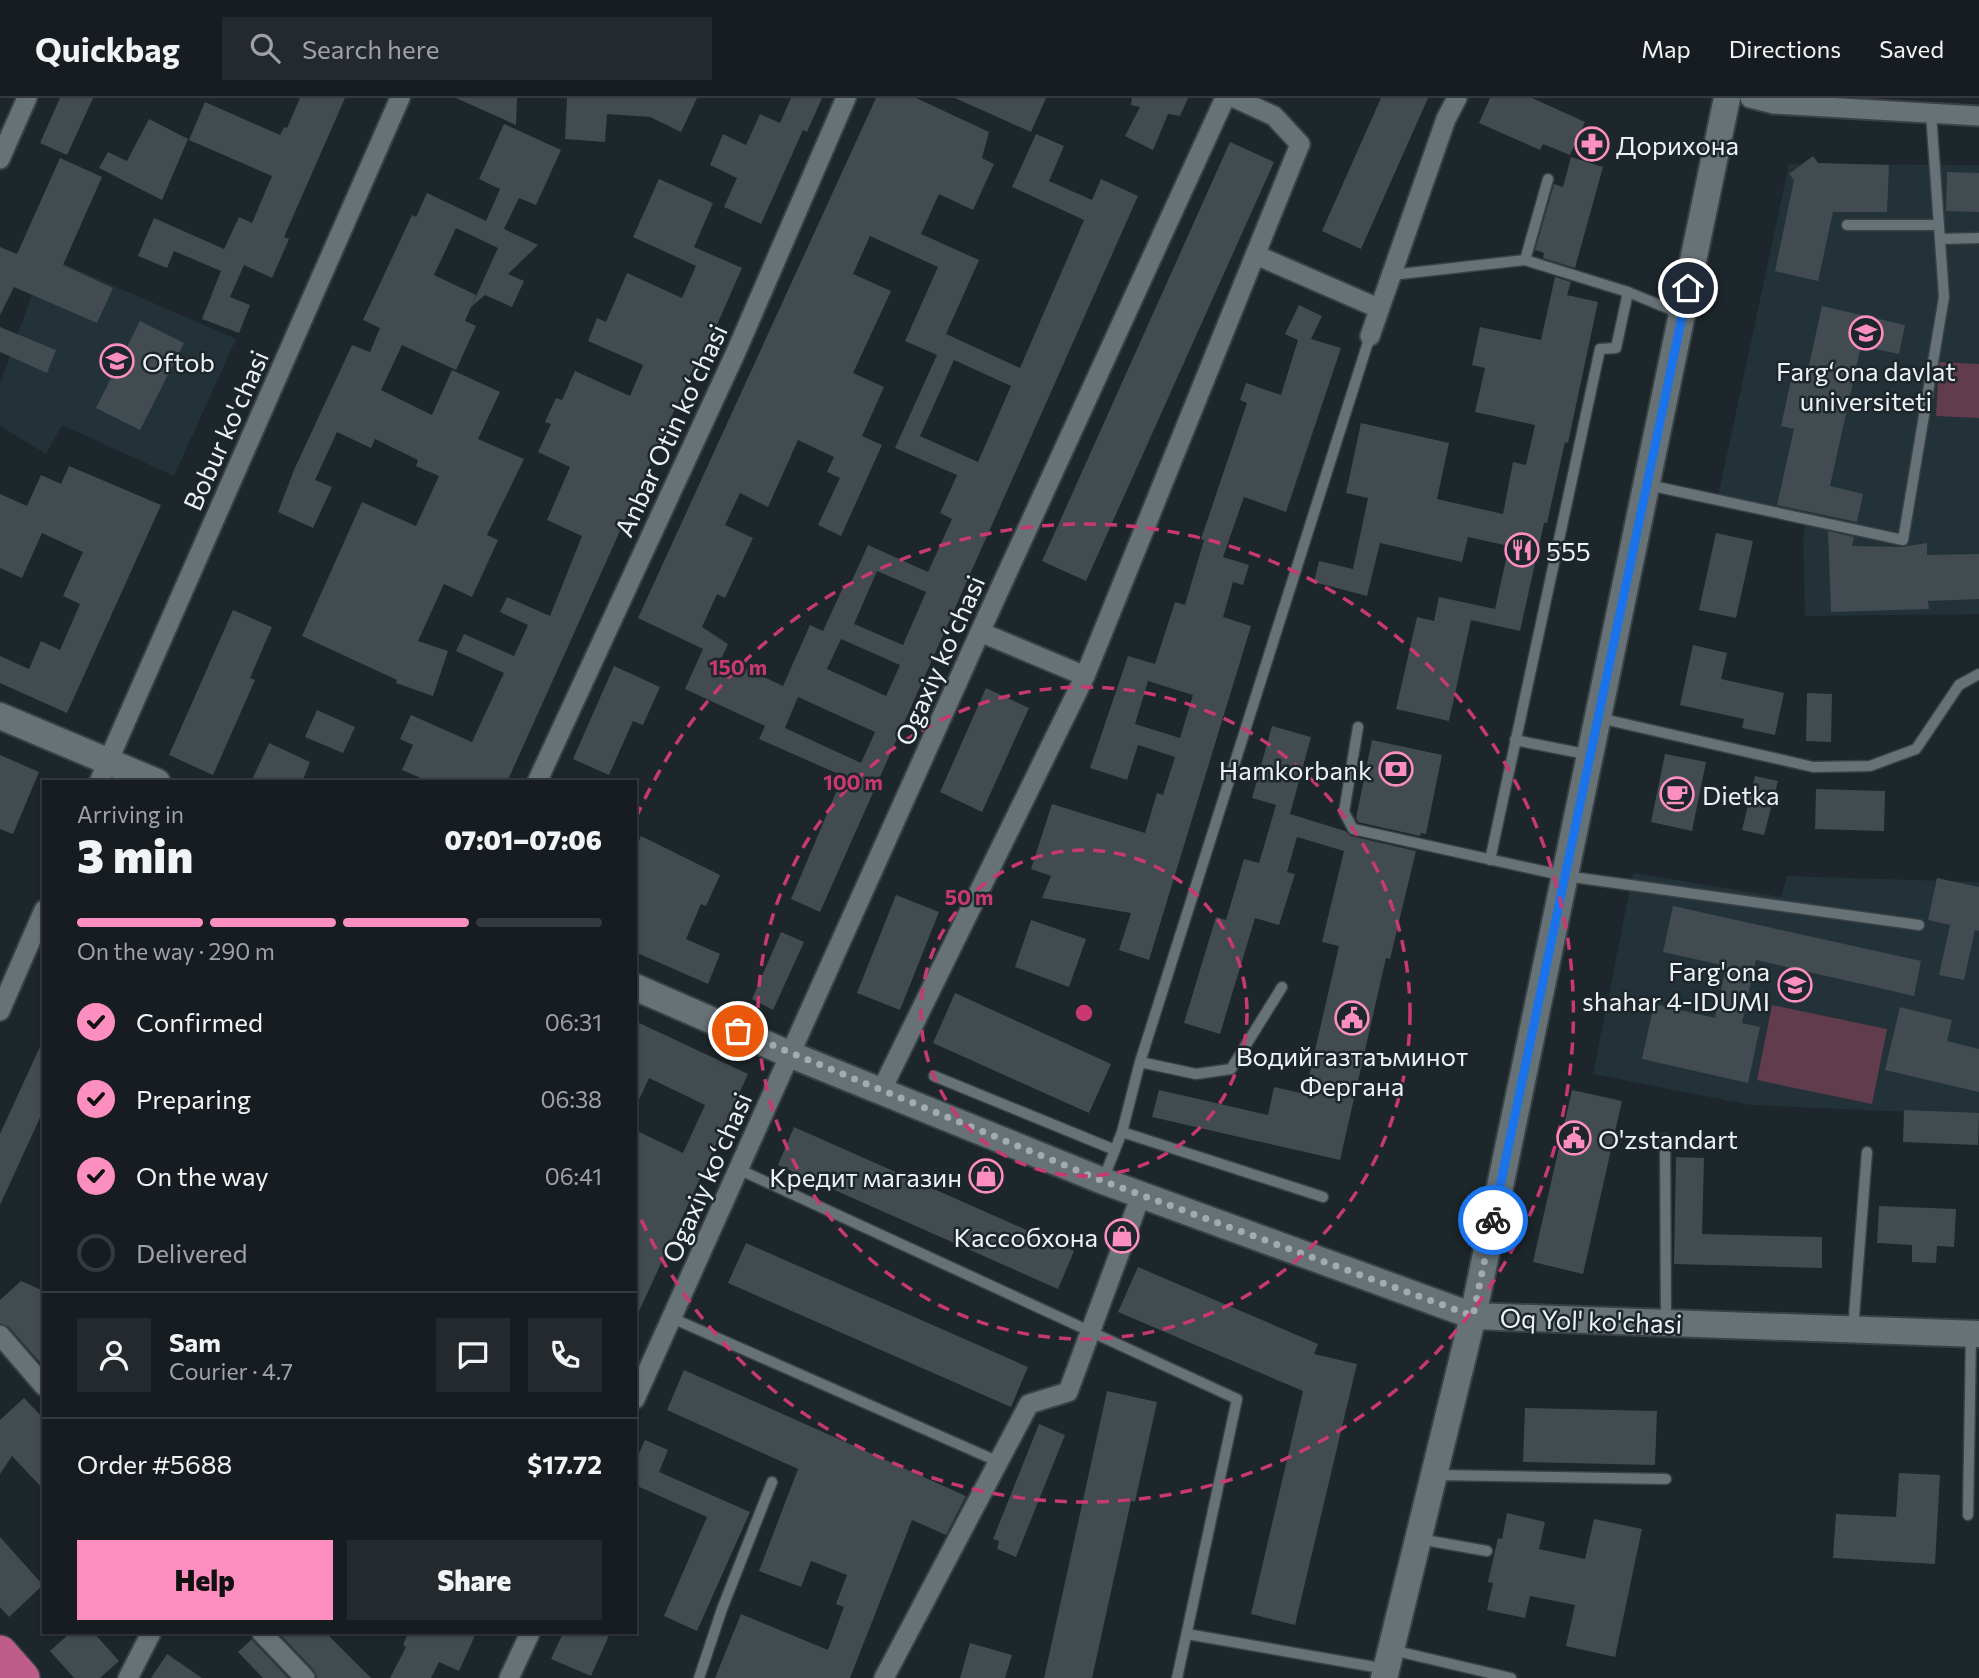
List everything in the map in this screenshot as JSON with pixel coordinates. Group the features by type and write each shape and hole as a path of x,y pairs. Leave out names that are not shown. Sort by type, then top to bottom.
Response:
{"highway":[{"path":"0,1653 22,1678"}],"street":[{"path":"0,159 27,98"},
{"name":"Bobur ko'chasi","path":"104,772 400,98"},
{"name":"Anbar Otin koʻchasi","path":"538,780 736,352 846,98"},
{"name":"Ogaxiy koʻchasi","path":"637,1395 980,632 1225,98"},
{"path":"881,1091 1086,676 1300,144 1274,116 1235,98"},
{"path":"1370,336 1446,119 1457,98"},
{"path":"1387,1665 1473,1316 1727,98"},
{"path":"1750,98 1774,104 1979,116"},
{"path":"1256,255 1378,308"},
{"path":"980,632 1086,676"},
{"path":"0,716 104,772 146,780"},
{"path":"0,1011 42,915"},
{"name":"Oq Yol' ko'chasi","path":"637,988 789,1054 1103,1181 1473,1316 1975,1333"},
{"path":"884,1678 1029,1404 1068,1392 1141,1195"},
{"path":"0,1335 42,1384"},
{"path":"128,1678 150,1634"},
{"path":"263,1634 305,1678"},
{"path":"509,1678 530,1634"}],"lane":[{"path":"1647,485 1903,540 1944,297 1931,113"},
{"path":"1525,260 1548,179"},
{"path":"1847,225 1938,225"},
{"path":"1940,240 1979,238"},
{"path":"1391,275 1525,260 1628,292 1683,315"},
{"path":"1490,860 1601,349 1616,348 1628,292"},
{"path":"1103,1181 1122,1132 1140,1062 1370,336"},
{"path":"1598,718 1813,767 1870,766 1916,748 1959,685 1979,674"},
{"path":"1358,727 1344,812 1353,829 1565,876 1919,925"},
{"path":"1515,740 1590,756"},
{"path":"1140,1062 1196,1073 1231,1069 1282,987"},
{"path":"934,1076 1115,1150"},
{"path":"1122,1132 1323,1197"},
{"path":"1665,1139 1666,1323"},
{"path":"1853,1329 1867,1152"},
{"path":"738,1169 1237,1399 1177,1678"},
{"path":"672,1318 999,1462"},
{"path":"1968,1515 1976,1415 1975,1333"},
{"path":"1434,1475 1666,1479"},
{"path":"699,1678 722,1609 772,1482"},
{"path":"1418,1539 1487,1551"},
{"path":"1186,1634 1387,1665 1511,1678"}],"shaded area":[{"name":"Fargʻona davlat universiteti","path":"1789,164 1979,165 1979,614 1805,616 1803,536 1806,521 1717,501"},
{"name":"Oftob","path":"46,256 236,339 174,476 62,425 46,454 0,426 0,383"},
{"path":"1939,362 1979,364 1979,418 1936,416"},
{"name":"Farg'ona shahar 4-IDUMI","path":"1633,873 1781,897 1787,876 1979,882 1979,1115 1751,1105 1593,1074"},
{"path":"1772,1005 1887,1029 1872,1104 1757,1080"}],"building":[{"path":"60,98 93,98 67,155 40,143"},
{"path":"300,98 345,98 284,237 289,239 272,278 244,265 230,297 250,305 239,333 202,319 221,271 174,251 167,268 138,256 154,218 224,249 239,217 252,223 272,176 189,140 205,102 280,135 284,127 287,128"},
{"path":"456,98 517,98 516,125"},
{"path":"567,98 697,98 681,132 650,117 607,114 605,142 565,139"},
{"path":"791,98 822,98 807,132 803,130 761,224 724,207 737,178 710,165 723,134 746,145 760,114 780,123"},
{"path":"876,98 916,98 989,132 982,158 994,164 973,210 939,194 921,234 979,260 946,334 1020,368 1084,220 1012,187 1036,134 1064,146 1049,181 1092,200 1101,179 1138,196 820,912 791,899 843,776 759,739 765,726 685,689 703,649 638,618","holes":["870,236 938,267 905,341 937,355 895,448 957,475 940,513 952,519 928,572 868,545 849,587 844,585 823,631 810,625 783,686 722,657 728,644 702,627 717,594 725,598 753,538 725,525 740,493 768,507 798,440 834,457 827,472 840,478 818,525 841,536 882,445 862,436 884,387 853,373 891,291 853,274","954,360 1011,386 978,462 920,436","877,571 926,592 903,645 854,624","841,639 900,665 886,696 827,669","798,697 875,732 861,763 785,728"]},
{"path":"955,98 1046,98 1031,132"},
{"path":"1132,98 1188,98 1180,116 1168,114 1153,150 1125,136 1140,107 1131,105"},
{"path":"1381,98 1428,98 1361,249 1322,231"},
{"path":"1490,98 1532,98 1585,122 1570,155 1543,144 1540,150 1479,123"},
{"path":"149,119 188,139 162,200 99,168 108,152 127,161"},
{"path":"504,124 561,150 536,205 519,198 504,229 538,245 508,274 524,281 512,307 485,295 471,307 498,248 456,228 434,275 476,295 465,321 476,326 456,370 402,345 381,390 432,415 452,370 500,392 478,439 524,459 487,535 498,540 472,597 444,584 418,641 448,651 433,696 396,683 397,680 302,636 362,502 416,526 439,476 416,466 418,460 375,439 371,448 337,432 315,480 332,487 313,528 278,512 294,470 352,345 370,352 380,328 363,320 412,215 416,217 427,193 486,221 500,189 479,179"},
{"path":"1230,142 1274,162 1086,581 1042,561"},
{"path":"1813,156 1818,163 1889,165 1887,212 1833,212 1818,281 1775,271 1794,180 1789,174"},
{"path":"1571,157 1603,167 1575,268 1543,258 1544,253 1535,250 1554,184 1563,187"},
{"path":"60,158 102,177 63,265 113,288 97,323 14,287 0,315 0,247 17,254"},
{"path":"1947,172 1979,173 1979,212 1946,211"},
{"path":"659,179 713,203 694,247 742,268 700,363 696,362 508,780 425,780 402,770 413,745 400,739 411,715 472,742 504,673 456,651 464,634 514,656 528,625 500,612 507,597 550,616 582,536 547,520 570,467 538,452 551,424 545,422 556,398 562,400 575,371 630,396 643,365 588,341 597,318 606,322 627,273 682,298 696,266 633,237"},
{"path":"1555,277 1571,282 1567,295 1598,302 1568,443 1565,442 1547,523 1544,523 1520,631 1471,620 1449,721 1396,709 1417,617 1434,621 1439,597 1495,609 1509,546 1468,537 1462,562 1380,543 1367,596 1314,582 1319,561 1353,569 1368,498 1346,493 1361,423 1449,443 1437,499 1503,514 1513,462 1526,465 1535,425 1475,412 1485,368 1472,365 1480,327 1541,340"},
{"path":"1299,305 1322,316 1311,339 1341,348 1286,512 1244,497 1223,557 1249,565 1243,585 1233,582 1223,617 1251,626 1149,960 1119,950 1131,913 1042,898 1051,876 1031,869 1052,804 1145,833 1157,793 1163,795 1175,757 1138,745 1127,780 1090,768 1128,656 1155,664 1175,602 1185,605 1204,540 1201,539 1247,403 1240,400 1246,383 1281,395 1298,340 1285,334","holes":["1148,681 1193,695 1180,738 1135,724"]},
{"path":"1822,306 1905,325 1899,354 1861,346 1830,486 1863,494 1857,522 1777,505 1794,429 1781,426 1791,380 1805,383"},
{"path":"140,321 184,343 140,430 96,408"},
{"path":"0,327 56,350 47,373 0,352"},
{"path":"69,466 161,505 67,713 0,683 0,656 29,669 41,641 60,650 80,604 63,596 83,552 42,533 22,578 0,568 0,494 27,506 41,475 61,484"},
{"path":"1828,531 1854,537 1852,546 1902,547 1927,543 1927,555 1979,554 1979,599 1928,601 1929,609 1831,612"},
{"path":"1716,533 1753,541 1736,618 1699,610"},
{"path":"233,610 272,627 250,678 255,680 213,775 169,755"},
{"path":"1693,645 1727,653 1721,679 1784,693 1775,735 1742,728 1744,719 1680,705"},
{"path":"614,666 660,687 643,725 633,721 609,775 573,759"},
{"path":"986,688 1029,708 982,812 940,792"},
{"path":"1807,693 1832,694 1831,742 1806,741"},
{"path":"317,710 355,727 343,753 305,737"},
{"path":"1272,726 1311,737 1290,814 1345,831 1351,836 1416,851 1390,959 1386,958 1340,1160 1152,1117 1159,1090 1268,1115 1274,1087 1305,1094 1339,946 1322,942 1344,851 1297,837 1287,872 1295,874 1279,925 1255,918 1220,1034 1184,1023 1216,917 1226,920 1244,859 1259,863 1276,805 1252,798"},
{"path":"1372,740 1442,755 1426,834 1421,833 1420,836 1358,822 1356,818"},
{"path":"269,743 310,762 303,780 252,780"},
{"path":"1665,754 1706,762 1692,831 1651,822"},
{"path":"0,755 39,772 13,834 0,829"},
{"path":"1755,776 1778,781 1764,835 1742,830"},
{"path":"1816,789 1885,791 1884,831 1815,829"},
{"path":"641,836 720,875 706,906 701,904 686,939 720,954 708,984 637,953 637,845"},
{"path":"1937,878 1979,887 1979,931 1975,930 1964,980 1939,975 1950,925 1928,920"},
{"path":"896,895 939,912 900,1010 857,993"},
{"path":"1673,906 1921,961 1914,996 1756,960 1742,1023 1760,1027 1748,1083 1642,1059 1654,1004 1715,1018 1726,966 1663,952"},
{"path":"1031,920 1086,939 1069,987 1015,967"},
{"path":"781,932 804,942 773,1010 752,999"},
{"path":"955,993 1111,1064 1089,1113 933,1043"},
{"path":"1900,1007 1952,1020 1947,1041 1979,1049 1979,1092 1885,1070"},
{"path":"637,1022 748,1074 637,1316 637,1131 683,1153 705,1105 649,1078 637,1104"},
{"path":"42,1042 42,1113 0,1205 0,1134"},
{"path":"1572,1090 1622,1101 1583,1274 1533,1262"},
{"path":"1904,1110 1979,1113 1978,1145 1903,1142"},
{"path":"794,1127 1074,1251 1058,1289 778,1165"},
{"path":"1676,1157 1704,1158 1702,1234 1822,1237 1822,1268 1674,1264"},
{"path":"1879,1206 1956,1209 1954,1247 1937,1246 1936,1263 1912,1262 1912,1245 1877,1243"},
{"path":"746,1243 1028,1367 1011,1407 728,1283"},
{"path":"1138,1267 1318,1344 1314,1354 1357,1364 1295,1625 1251,1614 1303,1391 1118,1312"},
{"path":"21,1281 42,1290 42,1365 9,1327 0,1323 0,1300"},
{"path":"684,1370 966,1496 946,1535 912,1520 850,1678 715,1678 741,1614 828,1650 844,1607 836,1604 847,1575 811,1561 801,1587 759,1571 798,1469 667,1410"},
{"path":"1107,1391 1157,1402 1135,1502 1131,1501 1092,1678 1044,1678"},
{"path":"24,1398 42,1417 42,1488 12,1456 0,1474 0,1420"},
{"path":"1525,1408 1657,1411 1655,1465 1523,1462"},
{"path":"1039,1424 1065,1435 1016,1557 997,1549 999,1541 993,1539"},
{"path":"645,1440 668,1450 659,1472 750,1512 697,1631 664,1616 707,1517 637,1486 637,1458"},
{"path":"1899,1473 1940,1475 1935,1564 1833,1558 1836,1514 1896,1517"},
{"path":"1507,1513 1545,1522 1539,1549 1585,1559 1594,1519 1642,1529 1615,1657 1566,1646 1575,1605 1530,1596 1525,1618 1487,1610 1493,1583 1488,1582"},
{"path":"0,1537 42,1586 9,1617 0,1607"},
{"path":"69,1634 95,1634 119,1661 100,1678 74,1678 50,1651"},
{"path":"280,1634 327,1634 371,1678 317,1678 314,1670"},
{"path":"408,1634 476,1634 459,1671 439,1662 431,1678 390,1678 406,1647 403,1645"},
{"path":"563,1634 610,1634 591,1676 551,1659"},
{"path":"252,1639 288,1678 263,1678 238,1652"},
{"path":"970,1643 1012,1655 1005,1678 960,1678"},
{"path":"167,1654 202,1678 151,1678"}],"way so far":[{"path":"738,1031 1103,1181 1473,1316 1493,1220"}],"place":[{"name":"Дорихона","path":"1592,144"},
{"name":"Fargʻona davlat universiteti","path":"1866,333"},
{"name":"Oftob","path":"117,361"},
{"name":"555","path":"1522,550"},
{"name":"Hamkorbank","path":"1396,769"},
{"name":"Dietka","path":"1677,794"},
{"name":"Farg'ona shahar 4-IDUMI","path":"1795,985"},
{"name":"Водийгазтаъминот Фергана","path":"1352,1018"},
{"name":"O'zstandart","path":"1574,1138"},
{"name":"Кредит магазин","path":"986,1176"},
{"name":"Кассобхона","path":"1122,1236"}],"route":[{"path":"1493,1220 1688,288"}]}
